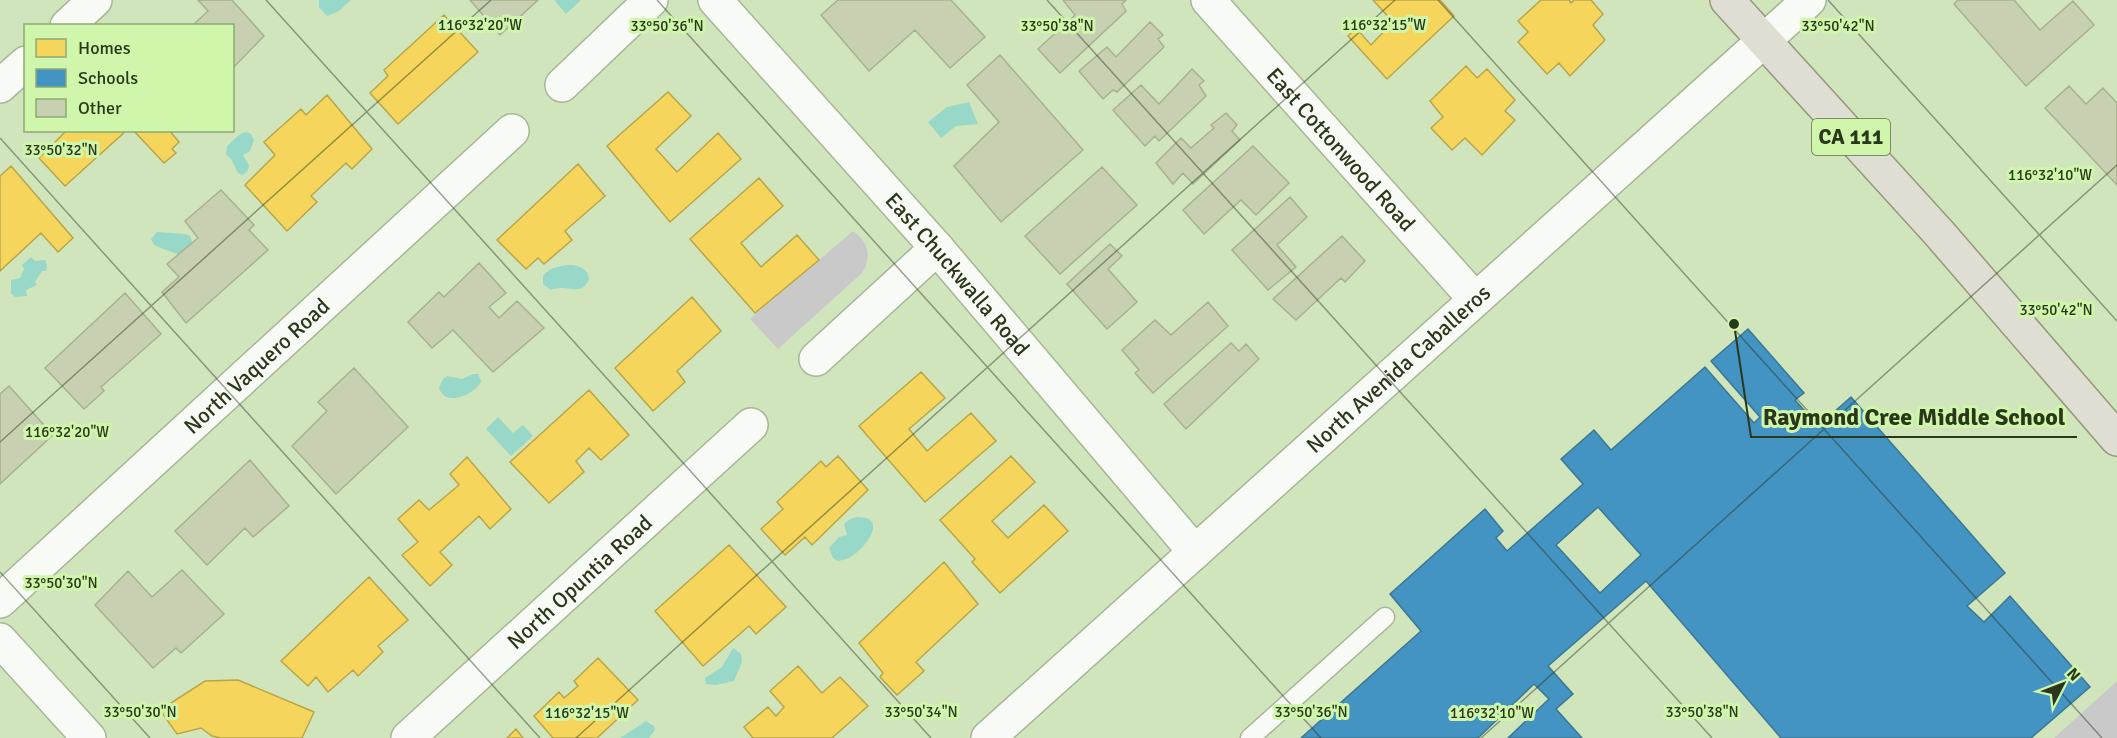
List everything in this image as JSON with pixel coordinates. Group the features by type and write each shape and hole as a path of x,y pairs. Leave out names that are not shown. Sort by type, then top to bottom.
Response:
{"main road":[{"name":"CA 111","path":"1727,0 1939,233 2117,439"}],"street":[{"path":"69,24 95,0"},
{"path":"562,85 651,0"},
{"name":"East Chuckwalla Road","path":"715,0 937,248 1195,552"},
{"name":"East Cottonwood Road","path":"1208,0 1474,298"},
{"name":"North Avenida Caballeros","path":"987,738 1474,298 1809,0"},
{"path":"0,86 24,65"},
{"name":"North Vaquero Road","path":"0,601 512,131"},
{"path":"816,359 937,248"},
{"name":"North Opuntia Road","path":"408,738 751,425"},
{"path":"0,640 89,738"}],"lane":[{"path":"1250,738 1385,617"}],"shaded area":[{"path":"853,231 866,245 868,256 862,273 778,349 750,319"},
{"path":"2117,681 2117,738 2054,738"}],"water":[{"path":"319,0 351,0 339,11 327,16 319,7"},
{"path":"556,0 581,0 566,14"},
{"path":"969,102 978,124 956,126 941,138 928,122 947,107"},
{"path":"246,132 251,134 254,140 250,151 243,155 249,165 248,171 242,175 238,173 226,154 227,146"},
{"path":"157,232 190,236 194,247 186,257 158,247 151,239"},
{"path":"31,257 35,261 45,260 46,271 42,271 35,282 37,285 26,290 27,296 15,297 11,293 11,280 20,278 24,269 22,265"},
{"path":"573,265 582,268 587,273 589,280 581,288 551,290 543,284 543,276 549,270"},
{"path":"478,374 481,381 467,395 447,397 439,387 447,376 462,379"},
{"path":"498,417 513,433 523,425 533,436 511,456 486,429"},
{"path":"857,517 867,518 872,522 872,533 858,552 838,561 833,558 829,548 839,537 847,535 844,524"},
{"path":"733,648 741,654 742,662 734,681 716,685 706,684 705,678 722,667"},
{"path":"646,721 654,726 655,730 649,738 620,738"}],"building: Homes":[{"path":"1373,0 1440,0 1454,16 1387,79 1348,36 1356,28 1371,45 1393,22"},
{"path":"1541,0 1569,0 1571,3 1574,0 1591,0 1603,14 1593,25 1605,40 1570,76 1559,63 1547,74 1518,42 1528,32 1518,21"},
{"path":"444,15 478,52 398,124 370,93 388,76 384,70"},
{"path":"1466,66 1477,78 1487,69 1515,100 1505,111 1515,120 1482,155 1465,138 1452,150 1431,128 1443,117 1430,101"},
{"path":"668,92 691,116 656,149 677,172 718,133 741,159 670,222 607,146"},
{"path":"327,95 372,149 352,169 346,163 311,196 317,202 287,231 245,185 275,155 264,142 301,109 306,115"},
{"path":"65,132 125,132 65,186 39,158"},
{"path":"135,132 171,132 179,142 172,149 176,153 164,163"},
{"path":"578,164 605,196 565,231 572,240 544,264 538,258 526,269 497,240"},
{"path":"11,166 73,238 58,252 41,233 0,271 0,176"},
{"path":"759,178 783,206 741,243 761,267 797,235 819,260 755,313 690,239"},
{"path":"692,297 721,331 677,371 685,382 653,411 615,368"},
{"path":"921,372 945,398 909,429 927,451 971,413 996,441 925,502 859,426"},
{"path":"589,390 629,435 601,460 589,448 576,461 584,472 549,503 510,462"},
{"path":"838,456 868,490 812,545 805,537 785,555 761,529 783,509 777,502 821,461 826,467"},
{"path":"1011,456 1035,482 992,521 1008,538 1044,505 1068,531 1000,593 972,562 975,559 940,520"},
{"path":"467,457 511,509 490,529 479,516 440,552 452,565 430,586 402,555 418,542 398,519 419,500 429,510 459,485 450,474"},
{"path":"729,545 786,607 756,634 749,626 703,666 655,611"},
{"path":"944,562 978,604 916,662 924,671 897,695 880,677 883,673 859,643"},
{"path":"369,577 408,620 378,646 383,652 358,676 353,670 328,692 316,677 308,686 281,661"},
{"path":"598,658 638,700 597,738 553,738 534,716 559,692 564,698 578,686 574,681"},
{"path":"798,666 822,693 840,677 868,706 832,738 753,738 744,727 768,707 776,716 784,707 770,691"},
{"path":"238,680 314,712 302,738 221,738 212,736 201,728 177,734 160,710 205,681"},
{"path":"516,729 523,738 507,738"}],"building: Schools":[{"path":"1748,329 1804,393 1795,400 1818,426 1851,397 2005,573 1967,606 1984,622 2010,596 2090,687 2031,738 1781,738 1646,581 1548,666 1573,694 1556,709 1582,738 1508,738 1549,699 1534,684 1478,738 1301,738 1421,631 1390,594 1485,509 1503,531 1496,538 1507,551 1583,484 1561,459 1594,430 1611,450 1705,367 1754,423 1760,417 1711,361","holes":["1598,507 1641,555 1600,593 1556,545"]}],"building: Other":[{"path":"198,0 232,0 264,36 234,67 234,24 194,24 208,11"},
{"path":"470,0 538,0 500,35"},
{"path":"838,0 951,0 985,37 950,68 915,30 869,71 821,15"},
{"path":"1063,0 1126,0 1122,4 1126,11 1060,73 1038,49 1075,15"},
{"path":"1958,0 2014,0 2040,30 2073,1 2094,25 2026,86 1954,4"},
{"path":"1150,22 1163,35 1158,39 1164,47 1117,92 1113,90 1103,99 1079,71 1107,47 1116,57"},
{"path":"1000,55 1083,150 1001,222 954,166 999,122 967,85"},
{"path":"1192,69 1204,81 1199,85 1206,96 1159,141 1155,136 1145,146 1113,110 1141,85 1159,104"},
{"path":"2069,86 2086,104 2103,88 2117,103 2117,185 2045,108"},
{"path":"1226,113 1237,125 1232,131 1240,140 1193,184 1183,173 1173,184 1156,163 1181,138 1191,148 1214,128 1211,125"},
{"path":"1253,146 1289,183 1256,215 1241,200 1204,234 1183,210"},
{"path":"1102,167 1137,205 1060,274 1025,236"},
{"path":"221,190 254,225 249,230 268,250 186,323 162,292 179,277 167,264 198,238 185,221"},
{"path":"1290,197 1307,217 1277,245 1296,267 1268,290 1232,250"},
{"path":"1342,236 1365,261 1345,282 1341,278 1296,320 1273,299"},
{"path":"1110,244 1122,256 1108,269 1137,302 1107,329 1067,284"},
{"path":"479,263 506,293 489,307 499,318 517,301 544,328 493,372 453,330 432,348 408,322 439,292 444,297"},
{"path":"125,293 161,334 101,387 104,391 84,409 45,368"},
{"path":"1208,302 1228,326 1153,393 1135,373 1139,370 1122,350 1155,320 1171,335"},
{"path":"1231,343 1239,351 1246,344 1259,359 1186,429 1164,404"},
{"path":"354,368 408,427 336,494 292,446 327,411 318,402"},
{"path":"9,386 53,435 0,484 0,394"},
{"path":"250,460 289,506 253,537 245,528 207,565 175,531"},
{"path":"182,570 224,614 181,653 176,648 153,668 95,605 128,571 152,597"}],"place":[{"name":"Raymond Cree Middle School","path":"1734,324"}]}
